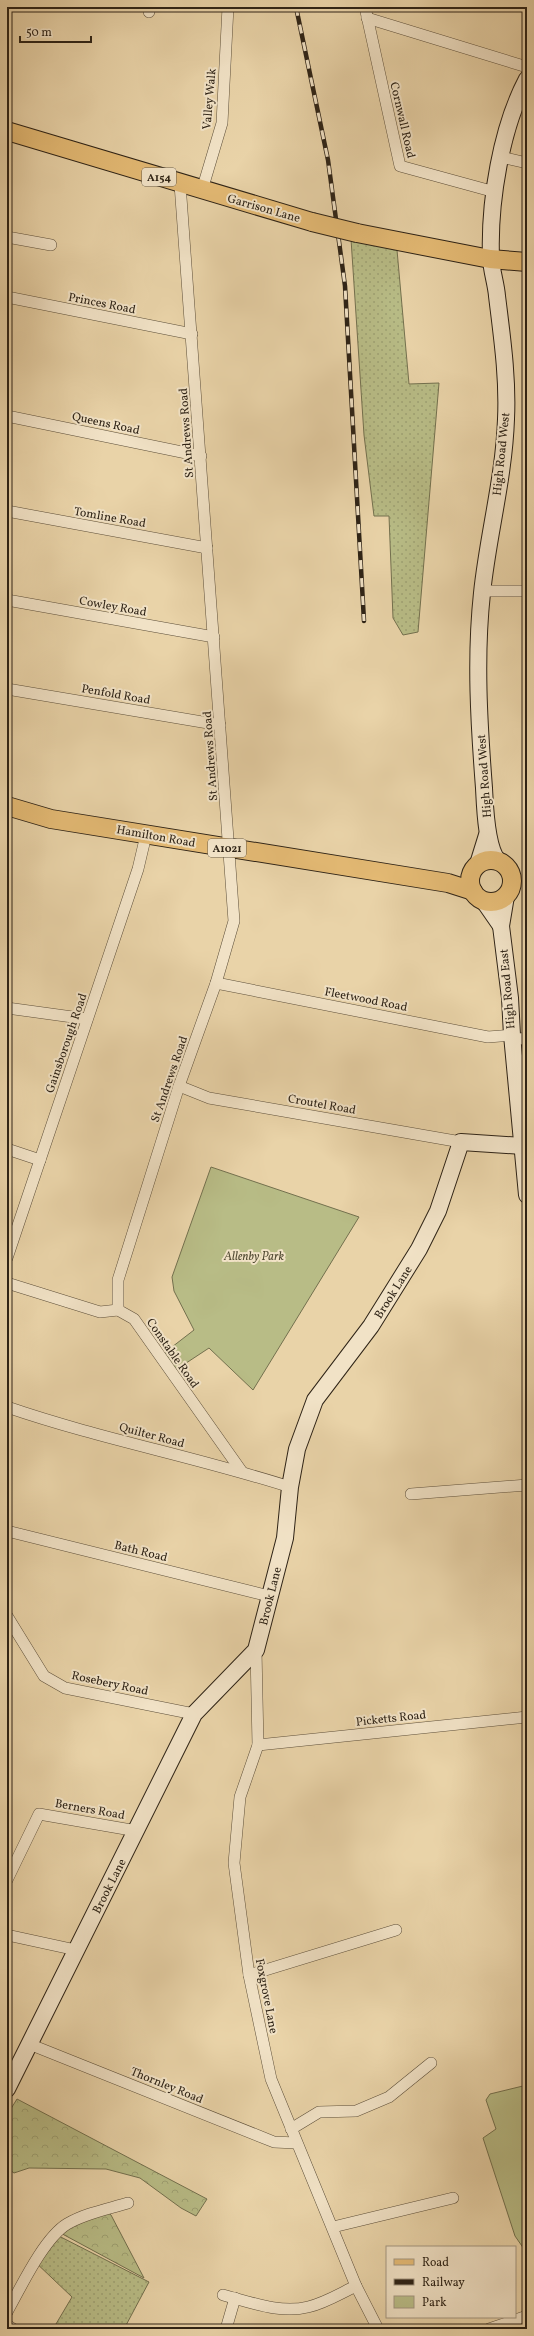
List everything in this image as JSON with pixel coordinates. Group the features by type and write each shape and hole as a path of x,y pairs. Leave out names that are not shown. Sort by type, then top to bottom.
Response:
{"main road":[{"name":"Garrison Lane","path":"7,131 180,184 312,222 357,233 490,259 527,262"},
{"name":"Hamilton Road","path":"7,806 51,819 448,883 478,896"},
{"path":"448,883 489,860 527,876"},
{"path":"503,865 512,880 508,893"},
{"path":"475,868 470,878 478,896"},
{"name":"A1021","path":"478,896 497,901 527,881"}],"street":[{"name":"Valley Walk","path":"202,190 222,123 228,7"},
{"name":"Cornwall Road","path":"365,7 400,166 495,192"},
{"path":"367,18 527,67"},
{"name":"High Road West","path":"503,865 494,854 488,833 481,754 477,646 482,591 500,479 506,420 504,353 490,259 495,192 501,156 513,108 527,79"},
{"path":"501,156 527,163"},
{"name":"St Andrews Road","path":"118,1310 118,1280 180,1086 216,983 234,921 230,848 180,184"},
{"path":"7,237 51,245"},
{"name":"Princes Road","path":"7,297 192,334"},
{"name":"Queens Road","path":"7,416 200,456"},
{"name":"Tomline Road","path":"7,511 207,548"},
{"path":"482,591 527,591"},
{"name":"Cowley Road","path":"7,600 214,637"},
{"name":"Penfold Road","path":"7,689 220,725"},
{"name":"High Road West","path":"475,868 488,833"},
{"name":"Gainsborough Road","path":"7,1258 138,869 146,835"},
{"name":"High Road East","path":"508,893 501,926 510,998 517,1038 527,1195"},
{"name":"High Road East","path":"478,896 501,926"},
{"name":"Fleetwood Road","path":"216,983 488,1037 517,1038"},
{"path":"7,1008 87,1019"},
{"name":"Croutel Road","path":"180,1086 209,1098 461,1142"},
{"path":"461,1142 523,1146"},
{"name":"Brook Lane","path":"7,2089 137,1831 194,1714 256,1650 285,1538 290,1488 297,1449 315,1400 371,1326 419,1249 438,1211 461,1142"},
{"path":"7,1149 40,1160"},
{"path":"7,1283 100,1312 118,1310"},
{"name":"Constable Road","path":"118,1310 134,1319 242,1472"},
{"name":"Quilter Road","path":"7,1407 44,1420 242,1472 290,1488"},
{"path":"411,1494 527,1486"},
{"name":"Bath Road","path":"7,1531 269,1596"},
{"name":"Rosebery Road","path":"7,1616 44,1676 65,1688 194,1714"},
{"name":"Foxgrove Lane","path":"256,1650 258,1746 240,1797 234,1863 249,1975 271,2079 356,2286 378,2329"},
{"name":"Picketts Road","path":"258,1746 527,1717"},
{"name":"Berners Road","path":"7,1880 39,1814 137,1831"},
{"path":"249,1975 396,1930"},
{"path":"7,1935 76,1950"},
{"name":"Thornley Road","path":"29,2044 274,2142 296,2143"},
{"path":"291,2129 320,2112 356,2111 389,2097 431,2063"},
{"path":"332,2227 452,2198"},
{"path":"7,2312 44,2249 66,2225 77,2219 128,2203"},
{"path":"223,2294 266,2306 295,2309 322,2302 356,2286"},
{"path":"226,2329 235,2298"},
{"path":"489,2329 527,2316"},
{"path":"7,2325 13,2329"}],"green space":[{"path":"351,239 397,250 409,384 439,383 418,632 403,635 393,618 389,516 374,516 364,435"},
{"name":"Allenby Park","path":"211,1167 359,1217 253,1390 209,1348 171,1373 159,1357 194,1330 174,1291 172,1277"},
{"path":"527,2085 527,2248 524,2249 515,2236 483,2138 496,2129 486,2100 490,2094"},
{"path":"17,2099 207,2199 196,2216 181,2208 140,2178 106,2169 29,2168 14,2173 7,2168 7,2115"},
{"path":"105,2210 111,2215 144,2278 55,2230"},
{"path":"51,2232 149,2282 124,2329 53,2329 72,2297 32,2259"}],"railway":[{"path":"296,7 328,160 345,286 364,621"}]}
